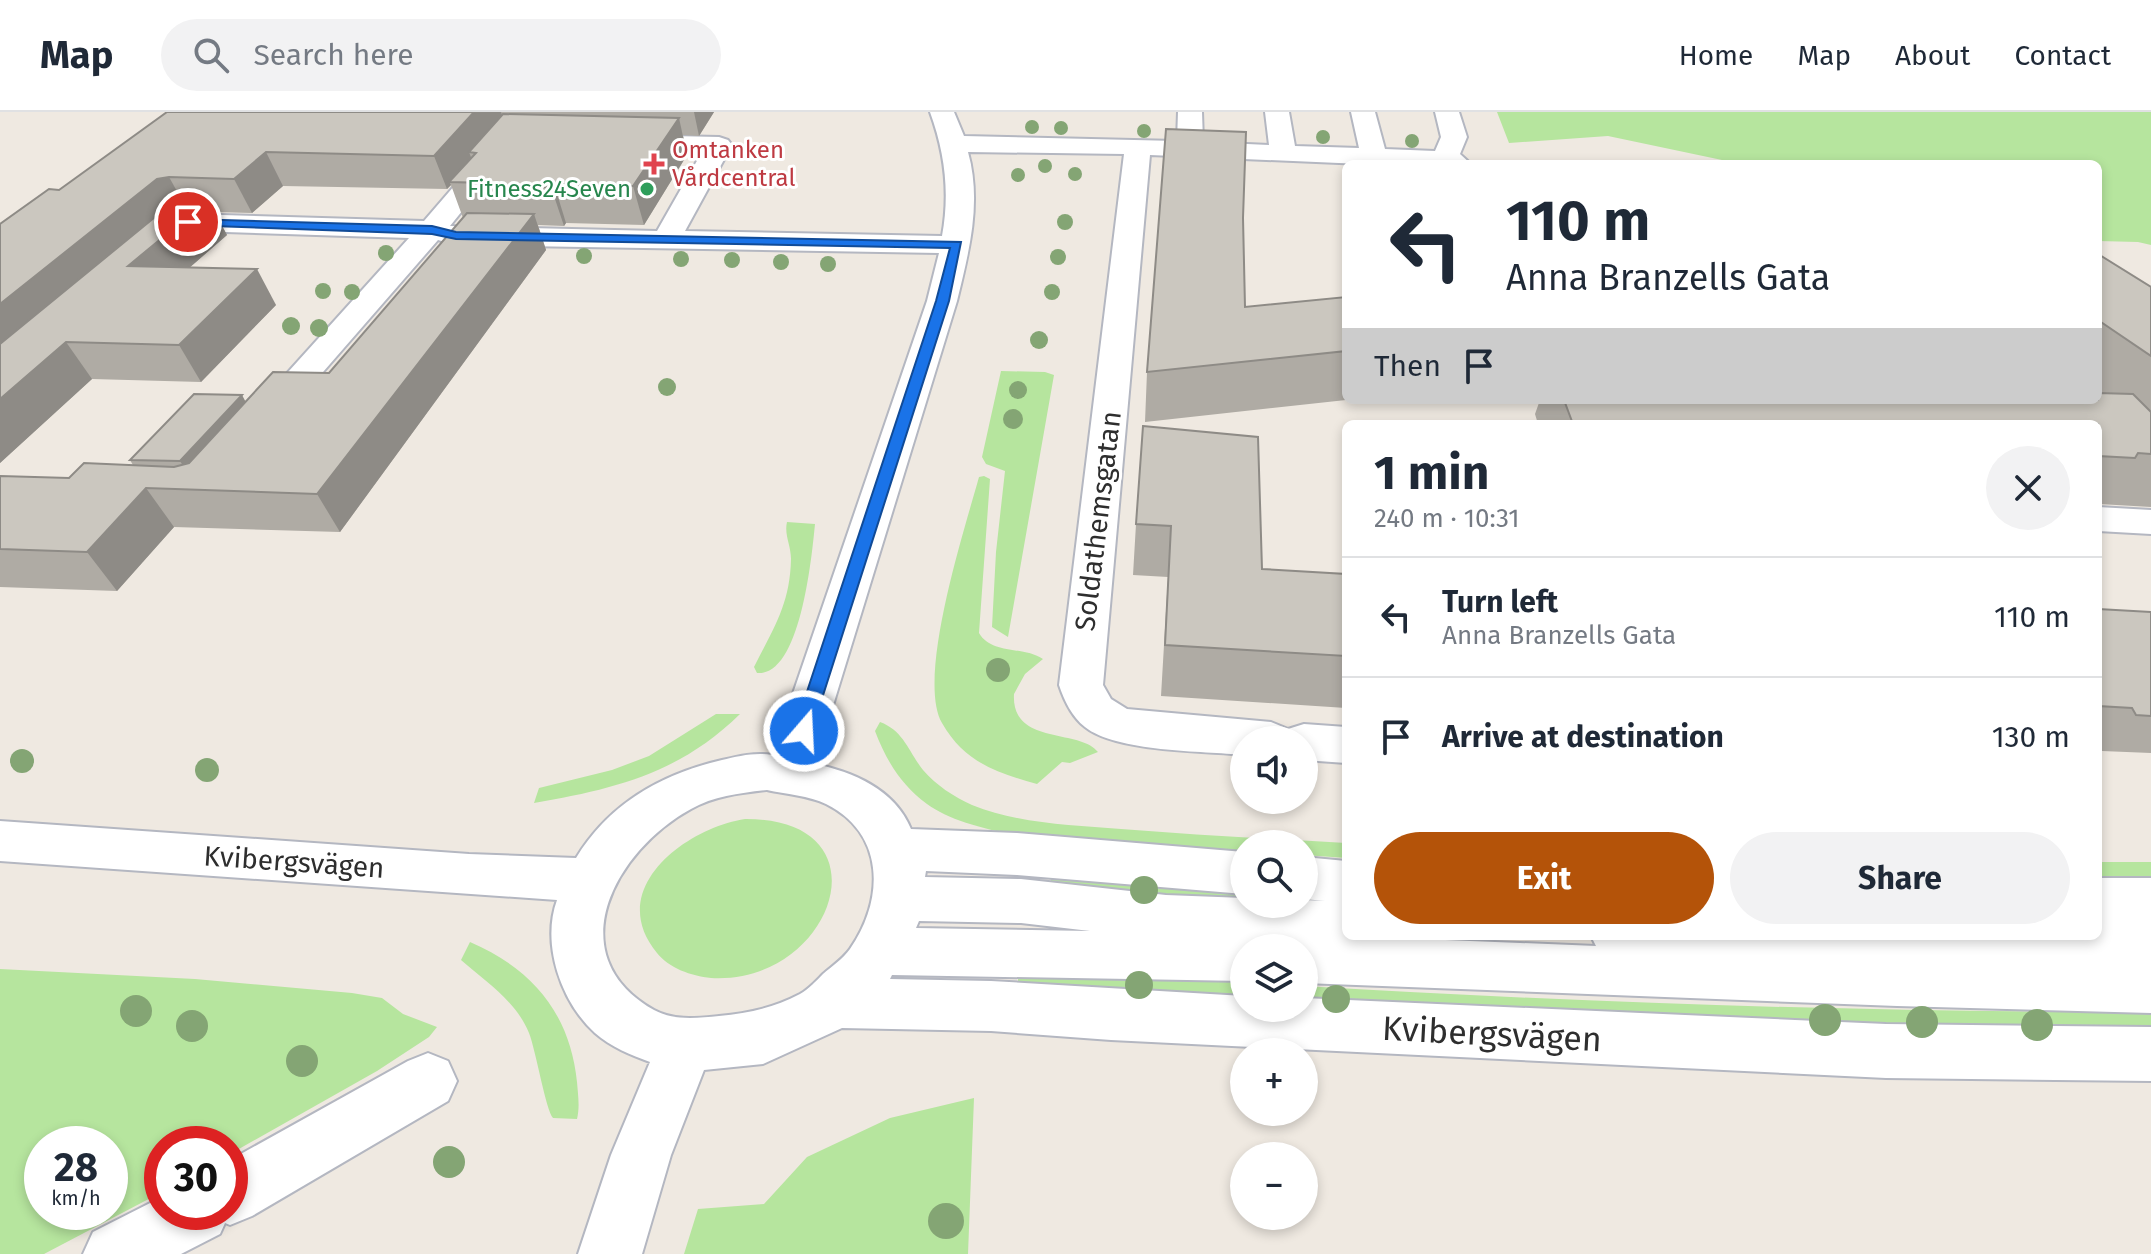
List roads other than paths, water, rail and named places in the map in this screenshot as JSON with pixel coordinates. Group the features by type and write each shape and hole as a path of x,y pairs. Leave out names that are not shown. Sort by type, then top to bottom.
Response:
{"street":[{"path":"1190,112 1190,150"},
{"path":"1277,112 1283,153"},
{"path":"1363,112 1374,157"},
{"path":"1447,112 1454,137 1451,160"},
{"path":"789,773 942,301 956,245 961,194 949,128 1096,135 1138,147 1420,160"},
{"path":"243,443 511,136"},
{"path":"601,142 719,145 666,240"},
{"name":"Soldathemsgatan","path":"1138,147 1081,685 1087,703 1101,718 1120,726 1230,736"},
{"path":"153,253 188,222 432,230 456,236 956,245"},
{"path":"2102,519 2151,522"},
{"path":"1318,743 1342,745"},
{"path":"789,773 819,779 845,790 876,816 899,874 894,927 860,981 812,1018 763,1038 737,1044 686,1045 627,1025 605,1006 589,984 579,959 576,933 580,906 600,860 624,832 674,795 731,776 789,773"},
{"name":"Kvibergsvägen","path":"0,841 469,875 589,880"},
{"path":"899,874 1017,854 1230,872"},
{"path":"899,874 1021,901 1166,917 1342,925"},
{"path":"1318,879 1342,882"},
{"path":"2102,900 2151,900"},
{"path":"1724,940 1884,946 2151,945"},
{"path":"879,951 1230,957"},
{"path":"1318,960 1897,982 2151,988"},
{"name":"Kvibergsvägen","path":"834,1003 991,1006 1219,1020 1886,1051 2151,1054"},
{"path":"610,1254 641,1155 686,1045"},
{"path":"248,1184 428,1081"},
{"path":"115,1254 162,1230"}],"place":[{"name":"Omtanken Vårdcentral","path":"654,164"},
{"name":"Fitness24Seven","path":"647,189"}]}
